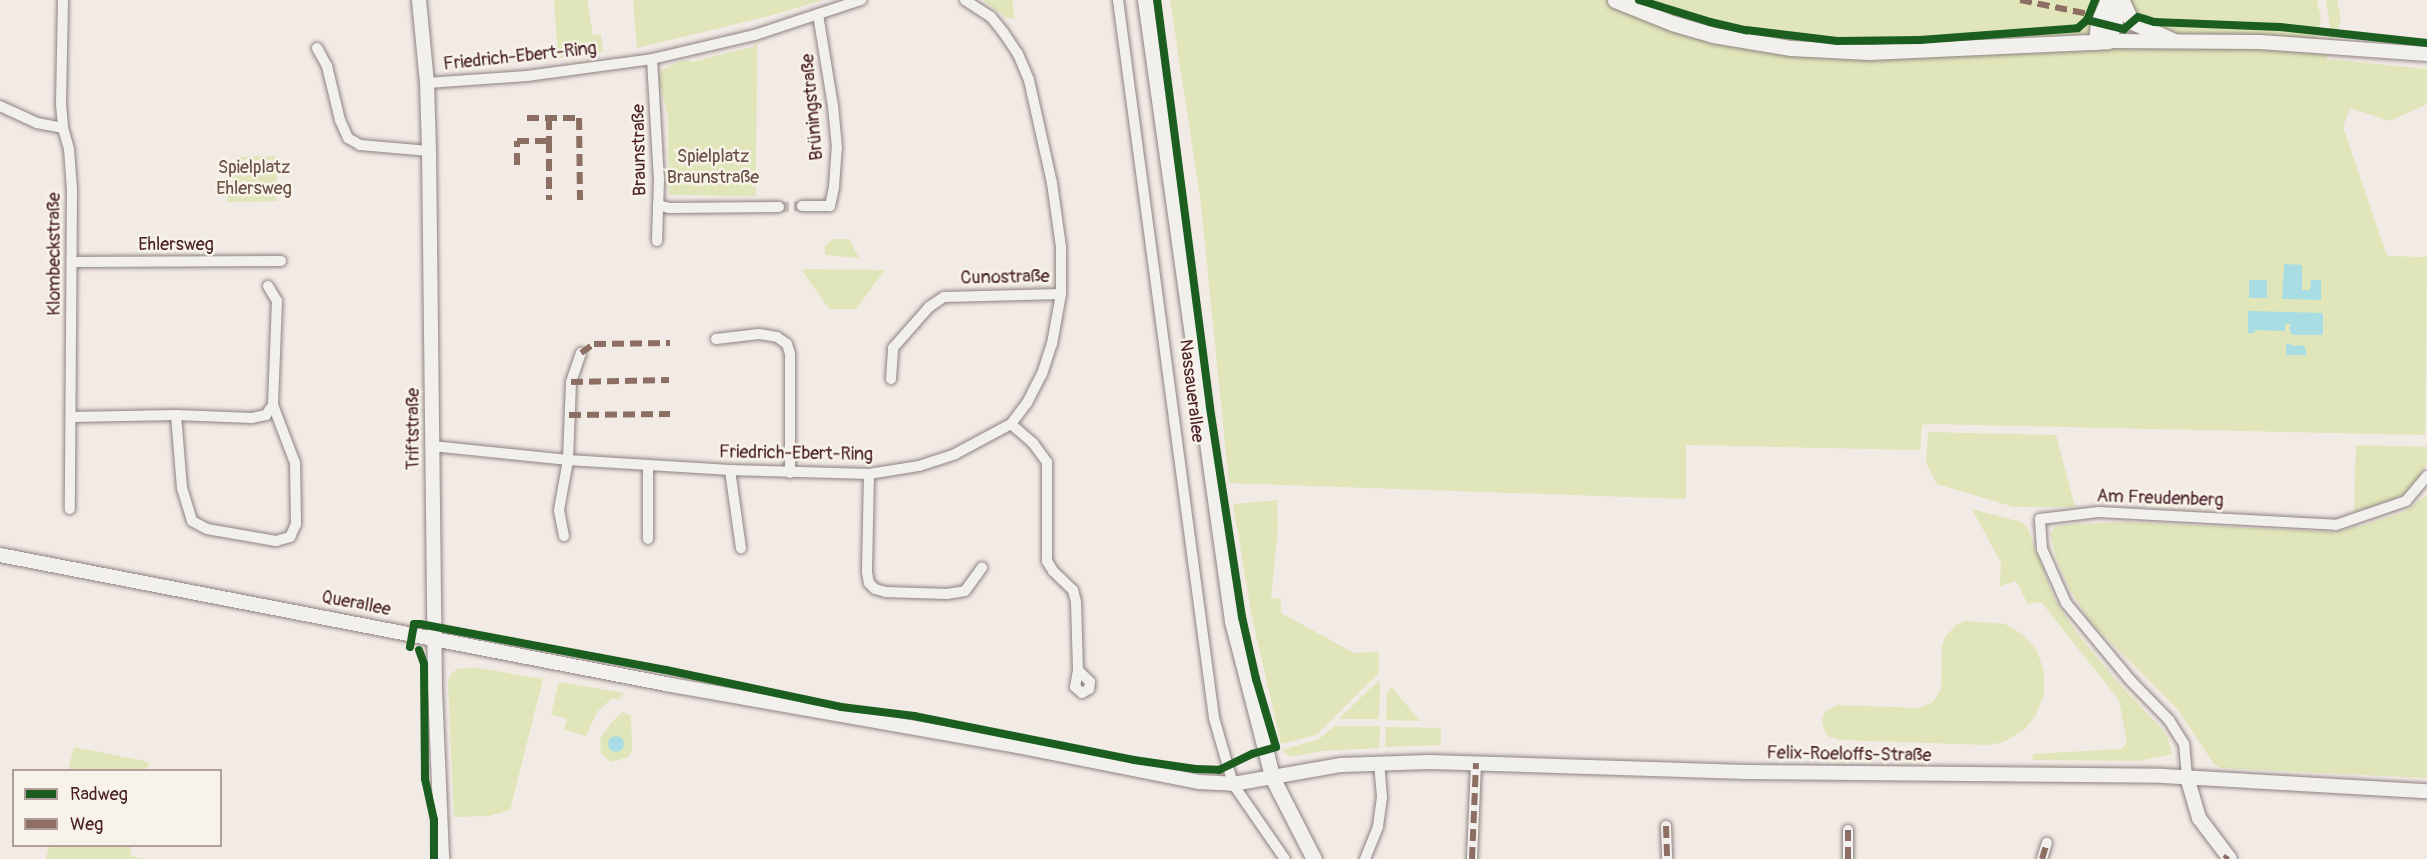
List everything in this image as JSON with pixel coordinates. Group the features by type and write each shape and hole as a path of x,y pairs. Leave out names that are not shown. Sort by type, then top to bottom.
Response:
{"main road":[{"name":"Nassauerallee","path":"1145,0 1232,621 1273,779 1314,859"},
{"path":"1615,0 1672,23 1713,35 1830,52 1959,49 2102,41 2117,0"},
{"path":"2117,0 2132,22 2172,40"}],"street":[{"name":"Klombeckstraße","path":"63,0 60,65 63,128 69,149 72,262 70,509"},
{"name":"Triftstraße","path":"419,0 427,83 429,151 435,638 442,859"},
{"name":"Friedrich-Ebert-Ring","path":"427,83 527,76 652,58 754,34 861,0"},
{"name":"Friedrich-Ebert-Ring","path":"432,446 568,460 790,473 869,474 919,466 955,454 1011,424 1027,403 1042,374 1053,344 1061,294 1061,247 1053,183 1029,80 1018,54 991,17 964,0"},
{"name":"Nassauerallee","path":"1118,0 1214,718 1227,784 1285,859"},
{"name":"Brüningstraße","path":"802,206 830,206 837,148 833,106 818,14"},
{"path":"2102,41 2172,40 2324,45 2427,54"},
{"path":"317,48 327,66 340,120 348,138 360,145 429,151"},
{"name":"Braunstraße","path":"652,58 658,129 657,241"},
{"path":"0,106 37,123 63,128"},
{"path":"658,206 669,208 779,207"},
{"name":"Ehlersweg","path":"72,262 280,261"},
{"path":"176,415 182,488 186,509 192,521 207,529 276,541 290,537 296,524 296,486 293,454 273,405 277,301 268,286"},
{"name":"Cunostraße","path":"891,379 893,348 929,307 944,297 1061,294"},
{"path":"716,339 759,334 777,337 787,344 790,354 790,473"},
{"path":"564,536 559,510 568,460 571,382 581,353"},
{"path":"71,417 176,415 252,418 266,416 273,405"},
{"path":"1011,424 1033,443 1047,462 1047,561 1053,571 1073,590 1077,602 1078,670"},
{"path":"648,465 648,539"},
{"path":"730,470 741,548"},
{"path":"869,474 867,572 868,583 875,589 886,592 947,594 965,591 982,568"},
{"name":"Am Freudenberg","path":"2187,777 2184,744 2169,720 2131,681 2066,603 2042,549 2040,519 2099,512 2336,525 2406,501 2427,476"},
{"name":"Querallee","path":"0,555 666,684 1017,746 1199,782 1227,784 1273,779"},
{"path":"1365,859 1378,826 1382,796 1379,762"},
{"name":"Felix-Roeloffs-Straße","path":"1273,779 1341,765 1379,762 1476,763 1746,772 2187,777 2427,791"},
{"path":"1472,859 1476,763"},
{"path":"2187,777 2199,818 2227,858"},
{"path":"1666,826 1667,859"},
{"path":"1848,831 1848,859"},
{"path":"2042,859 2047,843"}],"green space":[{"path":"554,0 587,0 593,35 601,34 603,52 558,58"},
{"path":"633,0 823,0 773,15 637,48"},
{"path":"983,0 1012,0 1015,19 1007,18"},
{"path":"1170,0 2317,0 2321,18 2317,38 2332,40 2326,0 2337,0 2341,20 2326,59 2427,69 2427,104 2390,121 2350,108 2343,127 2387,256 2427,257 2425,435 1931,424 1922,425 1920,450 1686,445 1686,499 1229,483 1201,204"},
{"name":"Spielplatz Braunstraße","path":"757,42 756,196 669,195 668,117 659,78 662,70 686,60 692,62 753,47"},
{"name":"Spielplatz Ehlersweg","path":"276,156 277,201 226,202 236,166 236,157"},
{"path":"833,239 849,239 859,258 826,255 824,247"},
{"path":"804,269 885,270 856,309 829,309 803,272"},
{"path":"1928,432 2056,435 2075,507 2014,507 1937,484 1926,463"},
{"path":"2356,445 2427,447 2427,462 2422,474 2410,490 2395,499 2354,512"},
{"path":"2427,495 2427,778 2221,768 2214,764 2178,710 2090,621 2070,590 2056,558 2050,533 2055,527 2063,525 2125,522 2334,532 2404,512"},
{"path":"1277,500 1278,529 1271,598 1281,599 1281,613 1354,653 1379,652 1379,673 1316,735 1281,744 1253,622 1233,504"},
{"path":"1972,509 2021,522 2027,527 2055,600 2076,632 2121,686 2163,730 2168,738 2172,754 2139,761 2032,760 2033,754 2121,749 2127,743 2119,700 2041,602 2028,604 2016,581 2000,586 2001,563"},
{"path":"1965,621 2005,624 2022,634 2036,649 2044,671 2044,694 2036,715 2025,729 2004,742 1988,745 1840,740 1827,736 1822,723 1823,716 1827,710 1838,705 1919,708 1933,702 1941,689 1942,646 1945,637 1956,625"},
{"path":"473,667 543,679 510,810 489,816 454,817 448,681 457,669"},
{"path":"1380,679 1379,719 1339,719"},
{"path":"559,682 624,693 619,700 612,698 597,712 586,736 564,730 567,719 551,715"},
{"path":"1392,687 1420,721 1386,720 1387,693"},
{"path":"622,712 631,716 632,750 629,757 611,762 601,753 600,739"},
{"path":"1335,726 1380,726 1379,748 1321,751 1290,757 1282,750 1319,739"},
{"path":"1386,727 1441,728 1441,745 1385,747"},
{"path":"74,747 149,762 147,769 68,769"},
{"path":"49,847 132,847 130,856 146,859 46,859"}],"water":[{"path":"2284,264 2302,265 2302,290 2310,290 2311,280 2321,280 2321,300 2282,299"},
{"path":"2249,280 2267,280 2267,298 2249,298"},
{"path":"2248,311 2323,313 2323,335 2292,335 2289,328 2291,324 2285,324 2285,331 2255,330 2255,333 2248,333"},
{"path":"2286,343 2295,346 2304,345 2307,355 2286,355"},
{"path":"616,736 622,738 624,744 622,750 616,752 610,750 608,744 610,738"}],"tunnel":[{"path":"779,207 802,206"}],"marked path":[{"path":"2020,0 2089,14"},
{"path":"527,118 579,118 580,200"},
{"path":"549,118 549,141"},
{"path":"517,165 517,141 549,141 549,200"},
{"path":"581,353 594,344 670,343"},
{"path":"571,382 669,380"},
{"path":"569,415 670,414"},
{"path":"1472,859 1476,763"},
{"path":"1666,826 1667,859"},
{"path":"1848,830 1848,859"},
{"path":"2042,859 2047,843"}],"cycle path":[{"path":"410,647 414,624 420,624 666,670 841,707 914,716 1134,760 1195,769 1219,770 1252,754 1276,747 1256,679 1242,617 1210,407 1157,0"},
{"path":"1639,0 1710,22 1746,30 1837,41 1920,40 2078,28 2087,20 2095,0"},
{"path":"2087,20 2124,29 2138,17 2154,22 2280,27 2427,43"},
{"path":"419,650 424,664 425,779 434,820 434,859"}]}
